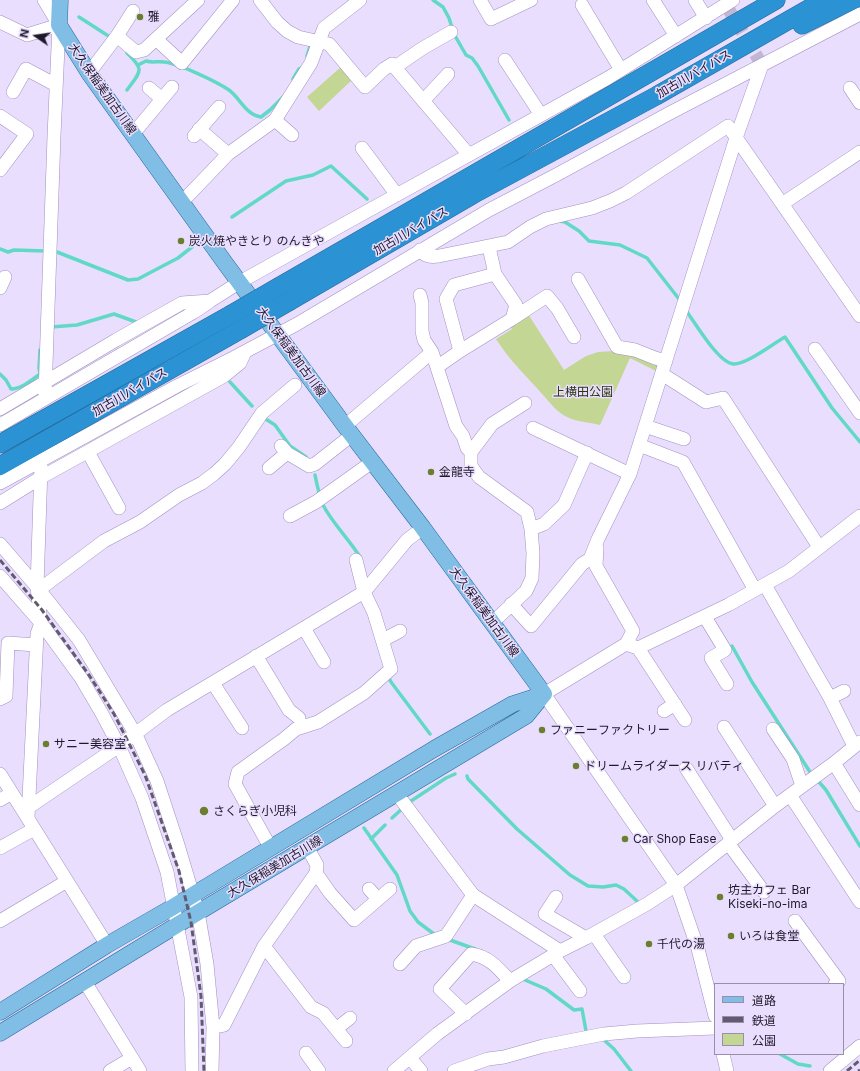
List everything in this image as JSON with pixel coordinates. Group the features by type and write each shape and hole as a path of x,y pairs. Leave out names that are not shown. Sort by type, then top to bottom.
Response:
{"highway":[{"path":"685,52 763,0"},
{"name":"加古川バイパス","path":"0,466 240,330 285,293 685,52 776,0"},
{"name":"加古川バイパス","path":"0,444 230,315 285,293 656,96 824,0"},
{"path":"656,96 854,0"}],"main road":[{"path":"59,25 60,0"},
{"name":"大久保稲美加古川線","path":"59,25 90,73 182,202 349,431 423,528 544,694"},
{"name":"大久保稲美加古川線","path":"0,1034 198,912 526,716 544,694"},
{"name":"大久保稲美加古川線","path":"0,1012 107,945 173,907 434,749 514,704 544,694"}],"street":[{"path":"44,0 59,25 45,388"},
{"path":"117,36 136,52 144,50 198,0"},
{"path":"156,39 182,63 233,0"},
{"path":"260,0 277,22 287,31 298,37 319,43 329,44 365,87 384,69 392,64 469,155"},
{"path":"182,202 228,154 275,120 311,63 324,28 360,0"},
{"path":"480,0 486,22 530,0"},
{"path":"653,0 676,36"},
{"path":"695,0 706,18"},
{"path":"0,425 194,312 240,282 621,70 733,0"},
{"path":"582,4 621,70"},
{"path":"90,73 117,36 132,11"},
{"path":"0,483 177,386 278,334 489,210 860,14"},
{"path":"0,22 27,35 59,25"},
{"path":"395,68 423,48 451,32"},
{"path":"505,60 510,78 541,115"},
{"path":"512,604 531,626 582,564 590,559 598,539 630,474 736,138 762,65"},
{"path":"13,92 26,68 56,85"},
{"path":"422,101 448,74"},
{"path":"148,88 162,99"},
{"path":"133,134 172,88"},
{"path":"850,88 859,100"},
{"path":"218,107 196,132 228,154"},
{"path":"0,116 27,134 0,170"},
{"path":"275,120 292,135"},
{"path":"420,250 428,257 489,247 508,242 530,227 546,219 592,208 610,201 626,193 728,126 860,316"},
{"path":"362,148 397,195"},
{"path":"782,204 860,152"},
{"path":"489,247 495,274 516,305 512,319"},
{"path":"460,351 446,299 454,285 495,274"},
{"path":"578,279 598,302 611,347 635,350 666,361"},
{"path":"420,295 422,332 424,340 432,352 456,426 463,436 467,448 471,452"},
{"path":"437,367 547,296 558,308 574,337"},
{"path":"0,409 45,388 116,340 182,303 210,301"},
{"path":"815,349 824,372 857,415"},
{"path":"0,503 41,472 88,452 224,376 240,363 246,351"},
{"path":"269,468 284,450 309,466 315,464 432,352"},
{"path":"662,374 706,402 723,398 819,547"},
{"path":"41,587 104,541 140,522 179,495 202,483 214,474 225,464 239,447 262,413 295,384"},
{"path":"492,623 526,591 532,578 533,553 531,529 527,512 479,477 471,466 471,452 492,424 525,403"},
{"path":"645,426 684,439"},
{"path":"533,428 630,474"},
{"path":"394,1071 437,1034 510,981 556,953 647,904 676,885 730,841 857,744 683,462 639,445"},
{"path":"88,452 119,508"},
{"path":"531,529 544,524 564,505 587,453"},
{"path":"290,516 316,502 372,462"},
{"path":"30,818 36,645 37,634 41,623 41,472"},
{"path":"714,1012 698,949 676,885 544,694 632,646 705,617 789,571 860,516"},
{"path":"0,848 30,818 119,746 136,735 167,710 364,592 407,540 423,528"},
{"path":"598,539 596,566 633,631 632,646 685,720"},
{"path":"0,544 41,587 79,640 136,735 157,781 194,894 208,964 213,1027 212,1071"},
{"path":"270,847 236,784 238,772 296,729 318,722 364,693 391,669 374,613 364,592 356,560"},
{"path":"0,576 41,623 81,678 119,746 142,798 166,872 191,997 192,1071"},
{"path":"705,617 725,650 711,658 727,684"},
{"path":"304,628 324,662"},
{"path":"381,635 400,631"},
{"path":"0,699 6,696 8,644 36,645"},
{"path":"256,656 290,710 299,718"},
{"path":"213,682 242,728"},
{"path":"830,698 844,691"},
{"path":"664,711 675,704"},
{"path":"724,727 775,806"},
{"path":"773,729 793,759 802,786"},
{"path":"834,763 860,805"},
{"path":"686,768 730,841 764,892"},
{"path":"0,774 30,818 107,945"},
{"path":"0,800 12,793"},
{"path":"397,794 473,895 556,953 580,990"},
{"path":"790,795 860,902"},
{"path":"213,1027 224,1025 264,946 316,873 317,865 307,847"},
{"path":"316,873 330,894 354,920 390,889"},
{"path":"0,921 67,881"},
{"path":"369,889 378,900"},
{"path":"400,964 416,946 446,936 473,895"},
{"path":"556,897 545,914 590,936 624,977"},
{"path":"795,921 838,980 836,983"},
{"path":"264,946 311,1007 323,1013 346,1041"},
{"path":"466,1014 440,989 471,954 481,956 492,962 510,981"},
{"path":"85,982 140,1071"},
{"path":"336,1029 350,1018"},
{"path":"454,1071 488,1059 504,1057 543,1046 604,1034 637,1031 714,1028"},
{"path":"830,1071 860,1046"},
{"path":"306,1053 319,1071"},
{"path":"723,1055 725,1070"},
{"path":"110,1071 132,1058"},
{"path":"410,1058 421,1071"}],"green space":[{"path":"342,66 353,79 319,111 307,97"},
{"name":"上横田公園","path":"528,314 564,370 586,356 598,352 614,351 636,353 658,364 656,371 630,358 600,425 571,419 560,413 552,405 513,362 496,339 512,329 510,326"}],"waterway":[{"path":"433,0 443,7 449,18 454,34 466,55 472,58 478,66 509,120"},
{"path":"79,17 110,37"},
{"path":"307,56 311,43"},
{"path":"127,53 139,67 138,74 127,90"},
{"path":"138,65 146,61 162,62 188,69 229,90 247,110 256,116 261,117 283,97"},
{"path":"294,82 293,79 299,69 303,67"},
{"path":"232,217 286,181 313,175 331,166 367,199"},
{"path":"560,221 565,222 579,231 589,241 620,245 647,258 679,299"},
{"path":"57,252 128,280 138,279 178,258 192,247"},
{"path":"0,249 8,252 14,250 45,251"},
{"path":"687,312 714,350 727,362 733,364 745,361 785,337 832,408 860,442"},
{"path":"51,327 77,325 114,314 136,322"},
{"path":"0,374 6,380 11,389 19,388 26,384 40,374 40,350"},
{"path":"230,382 252,406"},
{"path":"264,418 275,425 290,446 306,457"},
{"path":"315,475 323,505 331,519 360,557"},
{"path":"732,646 752,682 810,772"},
{"path":"388,676 430,734"},
{"path":"408,803 446,778 455,774"},
{"path":"467,776 468,779 517,829 570,875 588,886 603,887 616,885 624,889 638,902"},
{"path":"819,782 826,790 860,846"},
{"path":"392,818 404,807"},
{"path":"371,839 385,825"},
{"path":"364,828 397,875 410,911 418,922 434,934"},
{"path":"450,940 475,949"},
{"path":"525,980 546,989 574,1010 582,1009 586,1031"},
{"path":"604,1040 614,1049 631,1071"},
{"path":"782,1055 798,1064 810,1066"}],"tunnel":[{"path":"726,5 762,65"}],"railway":[{"path":"0,560 42,610 89,675 114,714 145,775 179,871 191,922 201,996 204,1071"},
{"path":"847,1071 860,1060"}],"place":[{"name":"雅","path":"140,17"},
{"name":"炭火焼やきとり のんきや","path":"181,241"},
{"name":"金龍寺","path":"431,472"},
{"name":"ファニーファクトリー","path":"542,730"},
{"name":"サニー美容室","path":"46,744"},
{"name":"ドリームライダース リバティ","path":"576,766"},
{"name":"さくらぎ小児科","path":"204,811"},
{"name":"Car Shop Ease","path":"625,839"},
{"name":"坊主カフェ Bar Kiseki-no-ima","path":"720,897"},
{"name":"いろは食堂","path":"731,936"},
{"name":"千代の湯","path":"649,944"}]}
